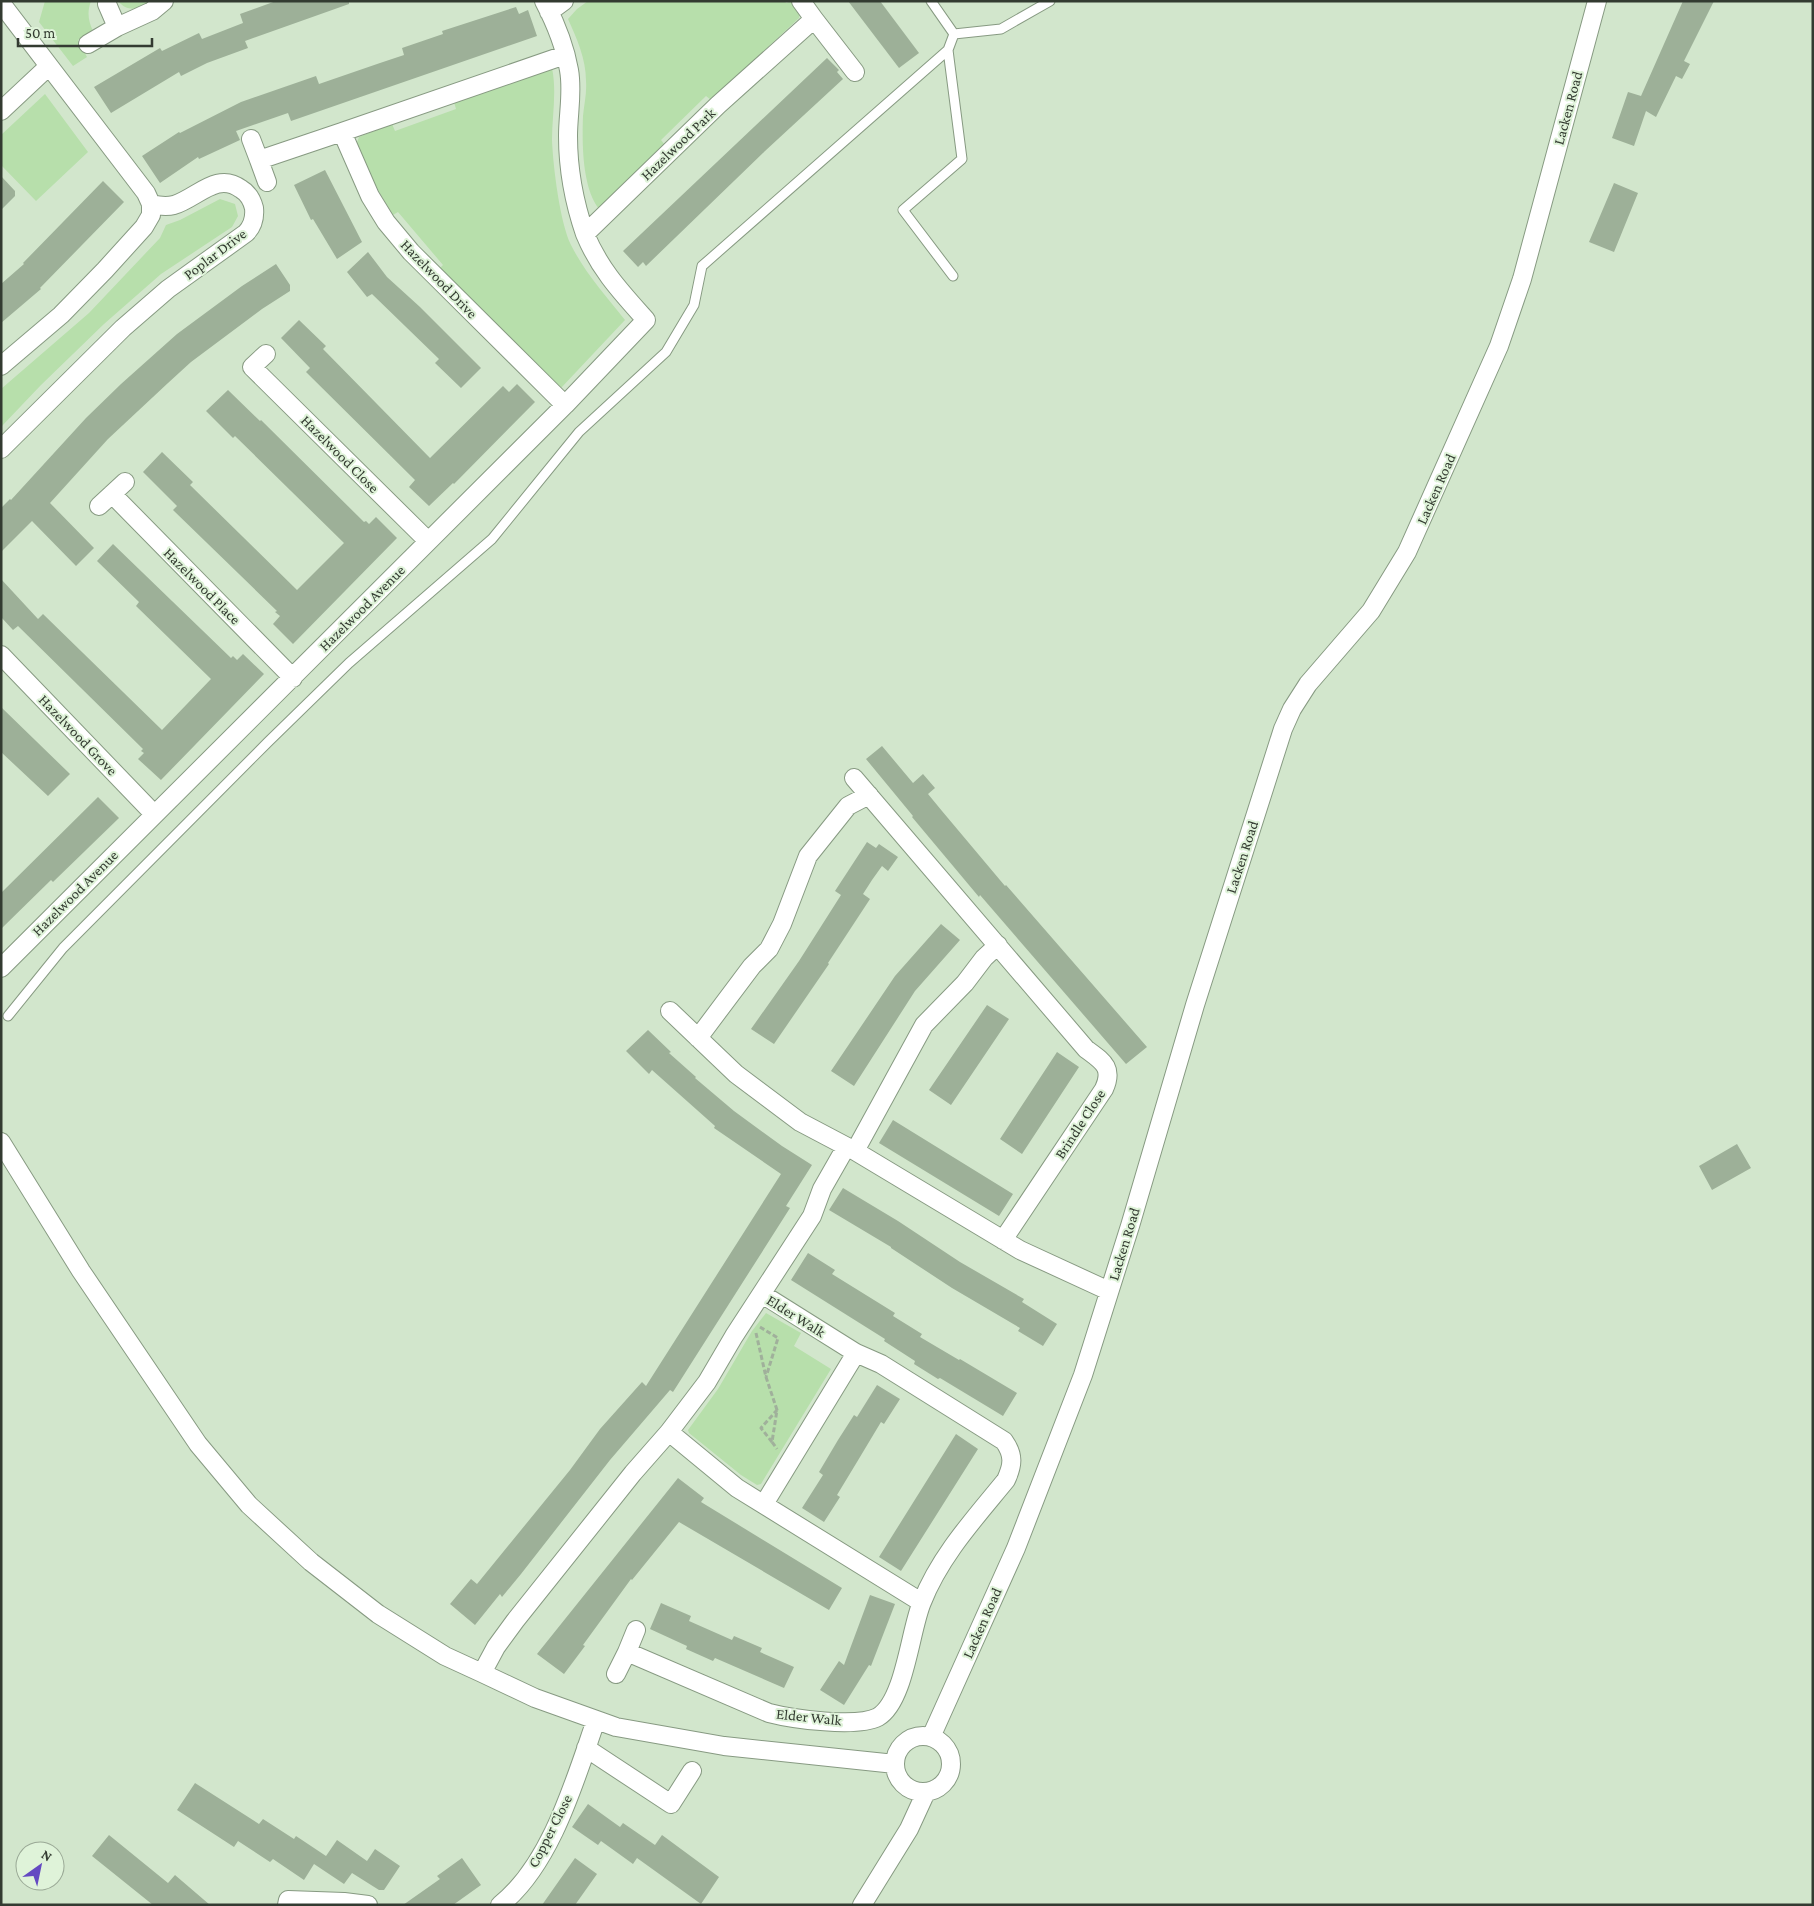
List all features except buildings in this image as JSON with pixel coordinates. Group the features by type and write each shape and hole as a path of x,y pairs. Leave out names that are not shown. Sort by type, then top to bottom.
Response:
{"street":[{"path":"88,44 117,27 152,11 164,1"},
{"path":"564,1 547,6 569,71 568,136 571,182 576,210 585,234"},
{"path":"801,1 855,72"},
{"name":"Lacken Road","path":"931,1737 1016,1548 1083,1375 1195,1006 1283,729 1292,709 1308,684 1371,611 1396,572 1429,505 1499,346 1522,279 1597,1"},
{"path":"1,3 146,193 151,204 151,215 144,227 105,270 61,314 1,366"},
{"path":"107,4 117,27"},
{"name":"Hazelwood Park","path":"585,234 724,99 814,19"},
{"path":"259,160 565,55"},
{"path":"1,111 49,66"},
{"name":"Hazelwood Drive","path":"342,132 370,196 386,222 411,252 565,405"},
{"path":"251,138 268,182"},
{"name":"Poplar Drive","path":"1,449 129,322 168,290 244,236 251,227 254,216 252,203 246,192 238,186 225,183 210,186 171,206 151,204"},
{"name":"Hazelwood Avenue","path":"1,968 565,405 646,320 613,282 595,257 585,234"},
{"name":"Hazelwood Close","path":"266,354 246,372 428,541"},
{"name":"Hazelwood Place","path":"112,494 293,678"},
{"name":"Hazelwood Grove","path":"1,655 154,814"},
{"name":"Brindle Close","path":"854,778 1086,1049 1101,1060 1108,1073 1108,1081 1104,1089 1003,1240"},
{"path":"698,1038 752,966 769,949 782,924 808,856 848,806 869,795"},
{"path":"850,1149 924,1025 965,983 984,958 998,945"},
{"path":"670,1011 736,1074 800,1122 850,1149 1020,1250 1109,1291"},
{"path":"1,1142 81,1271 198,1444 250,1505 310,1562 378,1614 445,1656 535,1698 616,1727 724,1746 895,1764"},
{"name":"Elder Walk","path":"482,1673 496,1647 515,1621 633,1473 669,1432 707,1382 734,1336 812,1216 822,1190 850,1149"},
{"name":"Elder Walk","path":"626,1652 769,1713 788,1718 839,1722 865,1721 878,1717 892,1701 899,1684 922,1602 957,1540 1006,1480 1011,1470 1011,1451 1004,1441 881,1364 856,1353 762,1294"},
{"path":"764,1504 856,1353"},
{"path":"669,1432 737,1488 922,1602"},
{"path":"616,1674 636,1630"},
{"name":"Copper Close","path":"500,1905 520,1886 544,1849 560,1819 596,1720"},
{"path":"917,1737 931,1737 943,1744 948,1752 951,1770 948,1778 942,1785 934,1790 916,1792 901,1782 896,1773 895,1764 896,1754 908,1740 917,1737"},
{"path":"586,1748 671,1804 692,1771"},
{"path":"862,1905 908,1829 926,1792"},
{"path":"287,1905 288,1900 368,1905"}],"lane":[{"path":"931,1 954,34"},
{"path":"954,34 1001,29 1050,1"},
{"path":"953,276 903,210 962,159 948,50 954,34"},
{"path":"8,1016 63,948 349,662 492,539 579,432 666,352 694,305 702,266 948,50"}],"path":[{"path":"754,1323 778,1338 766,1377"},
{"path":"756,1332 766,1377 777,1410 772,1442"},
{"path":"777,1410 762,1428 782,1456"}],"green space":[{"path":"45,1 91,1 89,16 93,31 78,40 87,57 73,66 39,22"},
{"path":"118,1 153,1 140,8 131,9"},
{"path":"588,1 785,1 786,3 792,1 800,12 799,18 711,100 706,96 661,140 665,145 599,209 589,189 584,164 583,116 586,73 578,42 568,19"},
{"path":"552,68 554,95 552,140 558,194 567,235 583,265 625,320 561,388 440,268 443,265 398,212 393,215 378,190 356,145 359,137 392,124 395,131 456,109 454,102"},
{"path":"45,94 88,152 36,201 1,165 1,135"},
{"path":"220,199 235,204 238,216 232,227 161,274 104,324 1,427 1,389 89,313 160,238 166,225 180,220"},
{"path":"766,1313 801,1333 794,1346 831,1369 761,1484 757,1485 741,1475 689,1433 688,1430 718,1389 752,1331"}]}
